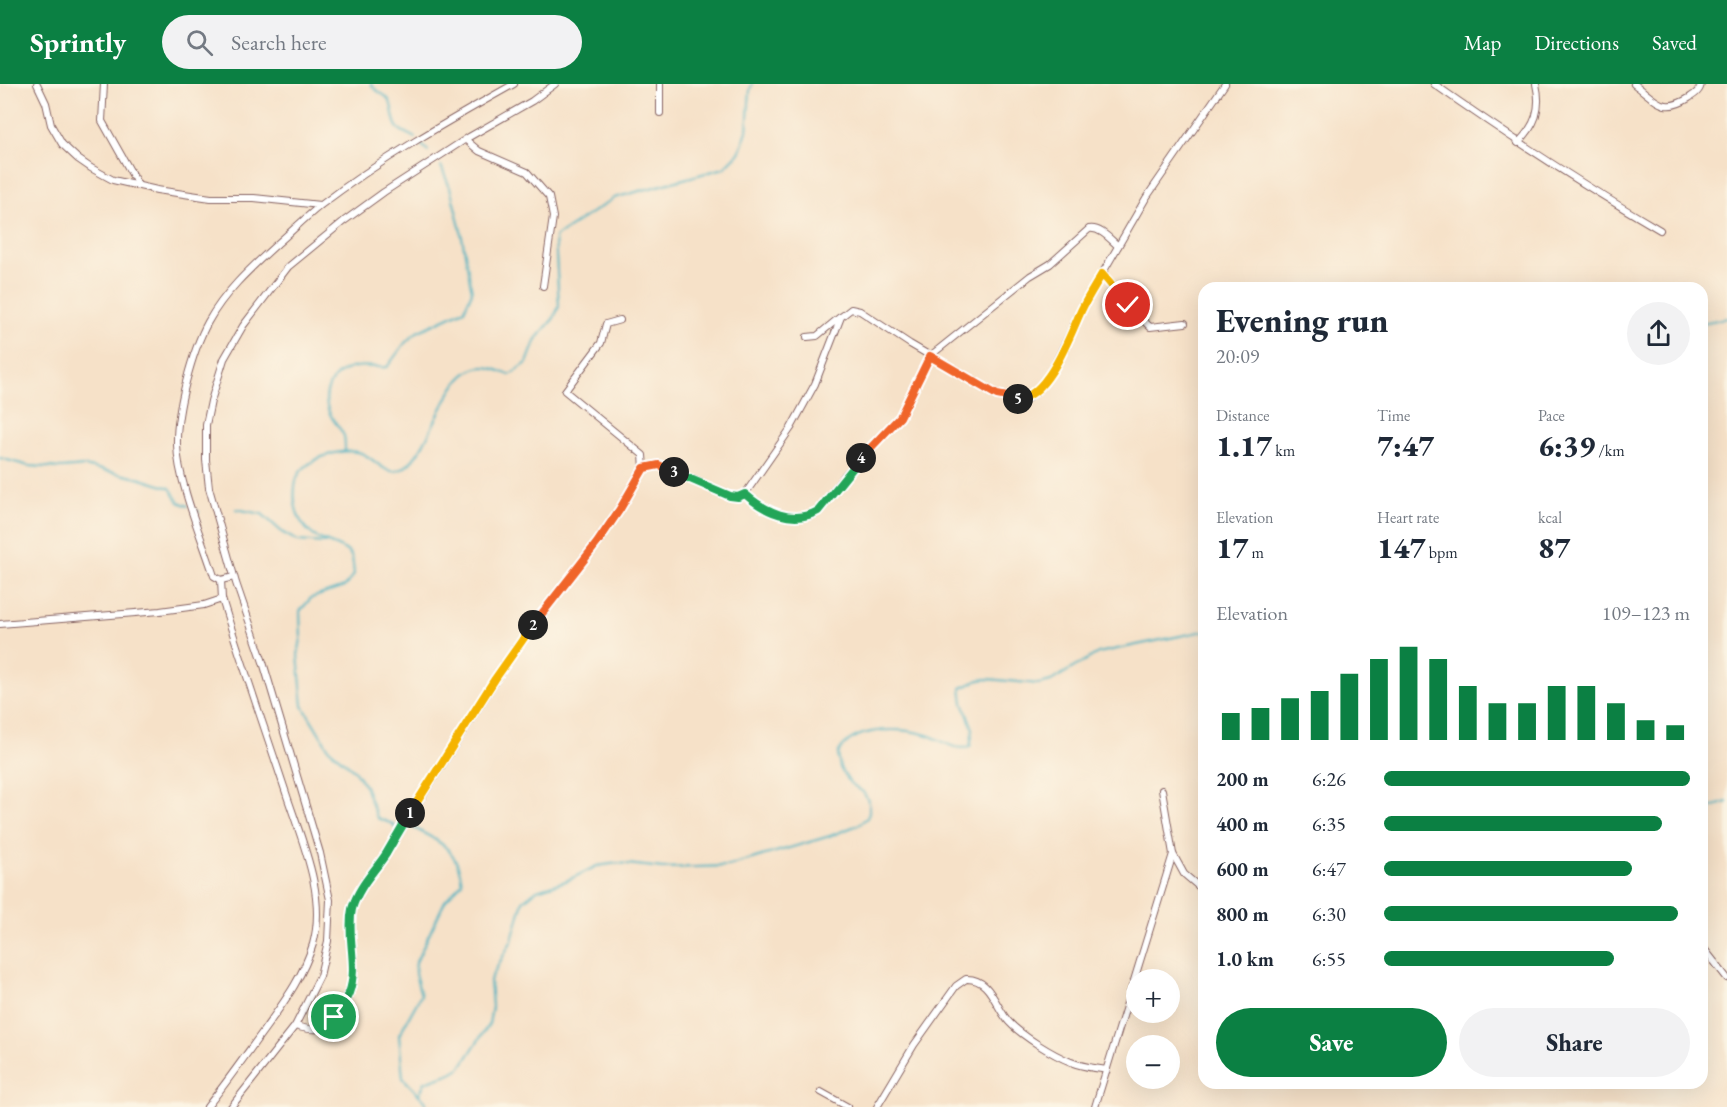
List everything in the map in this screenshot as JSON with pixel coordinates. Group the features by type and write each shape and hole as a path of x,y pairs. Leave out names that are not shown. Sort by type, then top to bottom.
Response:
{"street":[{"path":"37,84 46,103 54,134 78,159 114,180 157,190 211,198 254,198 321,205"},
{"path":"104,84 102,121 138,185"},
{"path":"234,577 221,580 214,576 178,460 177,432 182,402 208,321 243,276 321,205 387,160 514,84"},
{"path":"231,1107 295,1026 320,976 328,940 330,900 317,842 263,662 234,577 209,488 206,425 224,359 243,326 288,267 326,235 384,192 532,101 555,84"},
{"path":"660,84 660,113"},
{"path":"807,337 817,336 851,309 860,311 997,395 1013,400 1027,399 1037,391 1048,376 1083,308 1146,198 1225,84"},
{"path":"1434,84 1518,143 1660,230"},
{"path":"1518,143 1533,126 1536,118 1536,84"},
{"path":"1634,84 1661,105 1671,106 1696,94 1701,84"},
{"path":"466,140 487,155 527,172 549,197 552,223 543,286"},
{"path":"745,494 764,508 785,516 808,516 818,511 845,475 900,417 930,356 1030,276 1050,264 1089,229 1100,231 1118,246"},
{"path":"1102,274 1150,327 1185,323"},
{"path":"644,468 659,465 730,496 738,497 745,494 791,428 815,384 841,317"},
{"path":"295,1026 314,1030 323,1027 334,1017 349,994 353,977 350,936 352,910 363,883 385,855 512,654 597,543 644,468 644,455 565,391 601,343 606,324 620,320"},
{"path":"207,1107 286,1001 303,972 314,941 316,912 313,880 305,845 222,599 221,580"},
{"path":"0,624 160,611 212,603 222,599"},
{"path":"1162,790 1173,854 1184,874 1198,888"},
{"path":"1095,1107 1173,854"},
{"path":"1708,954 1727,978"},
{"path":"877,1107 921,1035 957,986 966,979 981,981 1003,1015 1030,1039 1071,1063 1107,1070"},
{"path":"821,1092 848,1107"}],"waterway":[{"path":"371,84 389,100 398,128 415,138"},
{"path":"395,828 393,824 377,818 365,786 354,770 329,749 303,706 298,655 301,639 300,611 311,598 344,587 354,575 351,555 343,548 312,535 301,522 295,498 299,473 323,456 344,451 361,453 387,470 392,471 405,467 424,443 459,380 471,370 484,367 510,375 527,363 536,339 554,318 559,306 555,237 614,198 724,168 739,153 747,131 752,84"},
{"path":"420,143 428,151"},
{"path":"345,450 344,436 331,416 326,400 327,392 334,379 339,374 355,367 387,367 405,343 417,332 464,310 472,292 460,226 450,188 441,166"},
{"path":"1708,322 1727,318"},
{"path":"0,458 29,466 62,468 84,466 138,478 170,488 179,502 188,506"},
{"path":"193,509 199,512"},
{"path":"236,509 262,514 283,533 298,541 325,543"},
{"path":"419,1095 425,1082 461,1067 489,1024 492,1007 490,980 512,940 523,901 537,890 566,881 597,866 618,863 663,868 728,866 830,836 858,825 867,818 869,813 869,802 863,792 850,783 840,768 838,754 844,745 854,738 877,731 904,731 927,735 958,748 970,747 973,729 963,703 961,688 987,679 1039,684 1051,681 1098,653 1198,632"},
{"path":"1708,806 1727,802"},
{"path":"403,831 410,826 445,847 456,861 462,883 445,901 416,962 415,974 421,995 399,1035 403,1078 426,1102 426,1107"}],"route":[{"path":"334,1017 349,994 353,977 350,936 352,910 363,883 385,855 518,645 597,543 644,468 659,465 730,496 738,497 745,494 764,508 785,516 797,518 808,516 818,511 845,475 900,417 930,356 997,395 1013,400 1027,399 1037,391 1048,376 1102,274 1128,305"}]}
